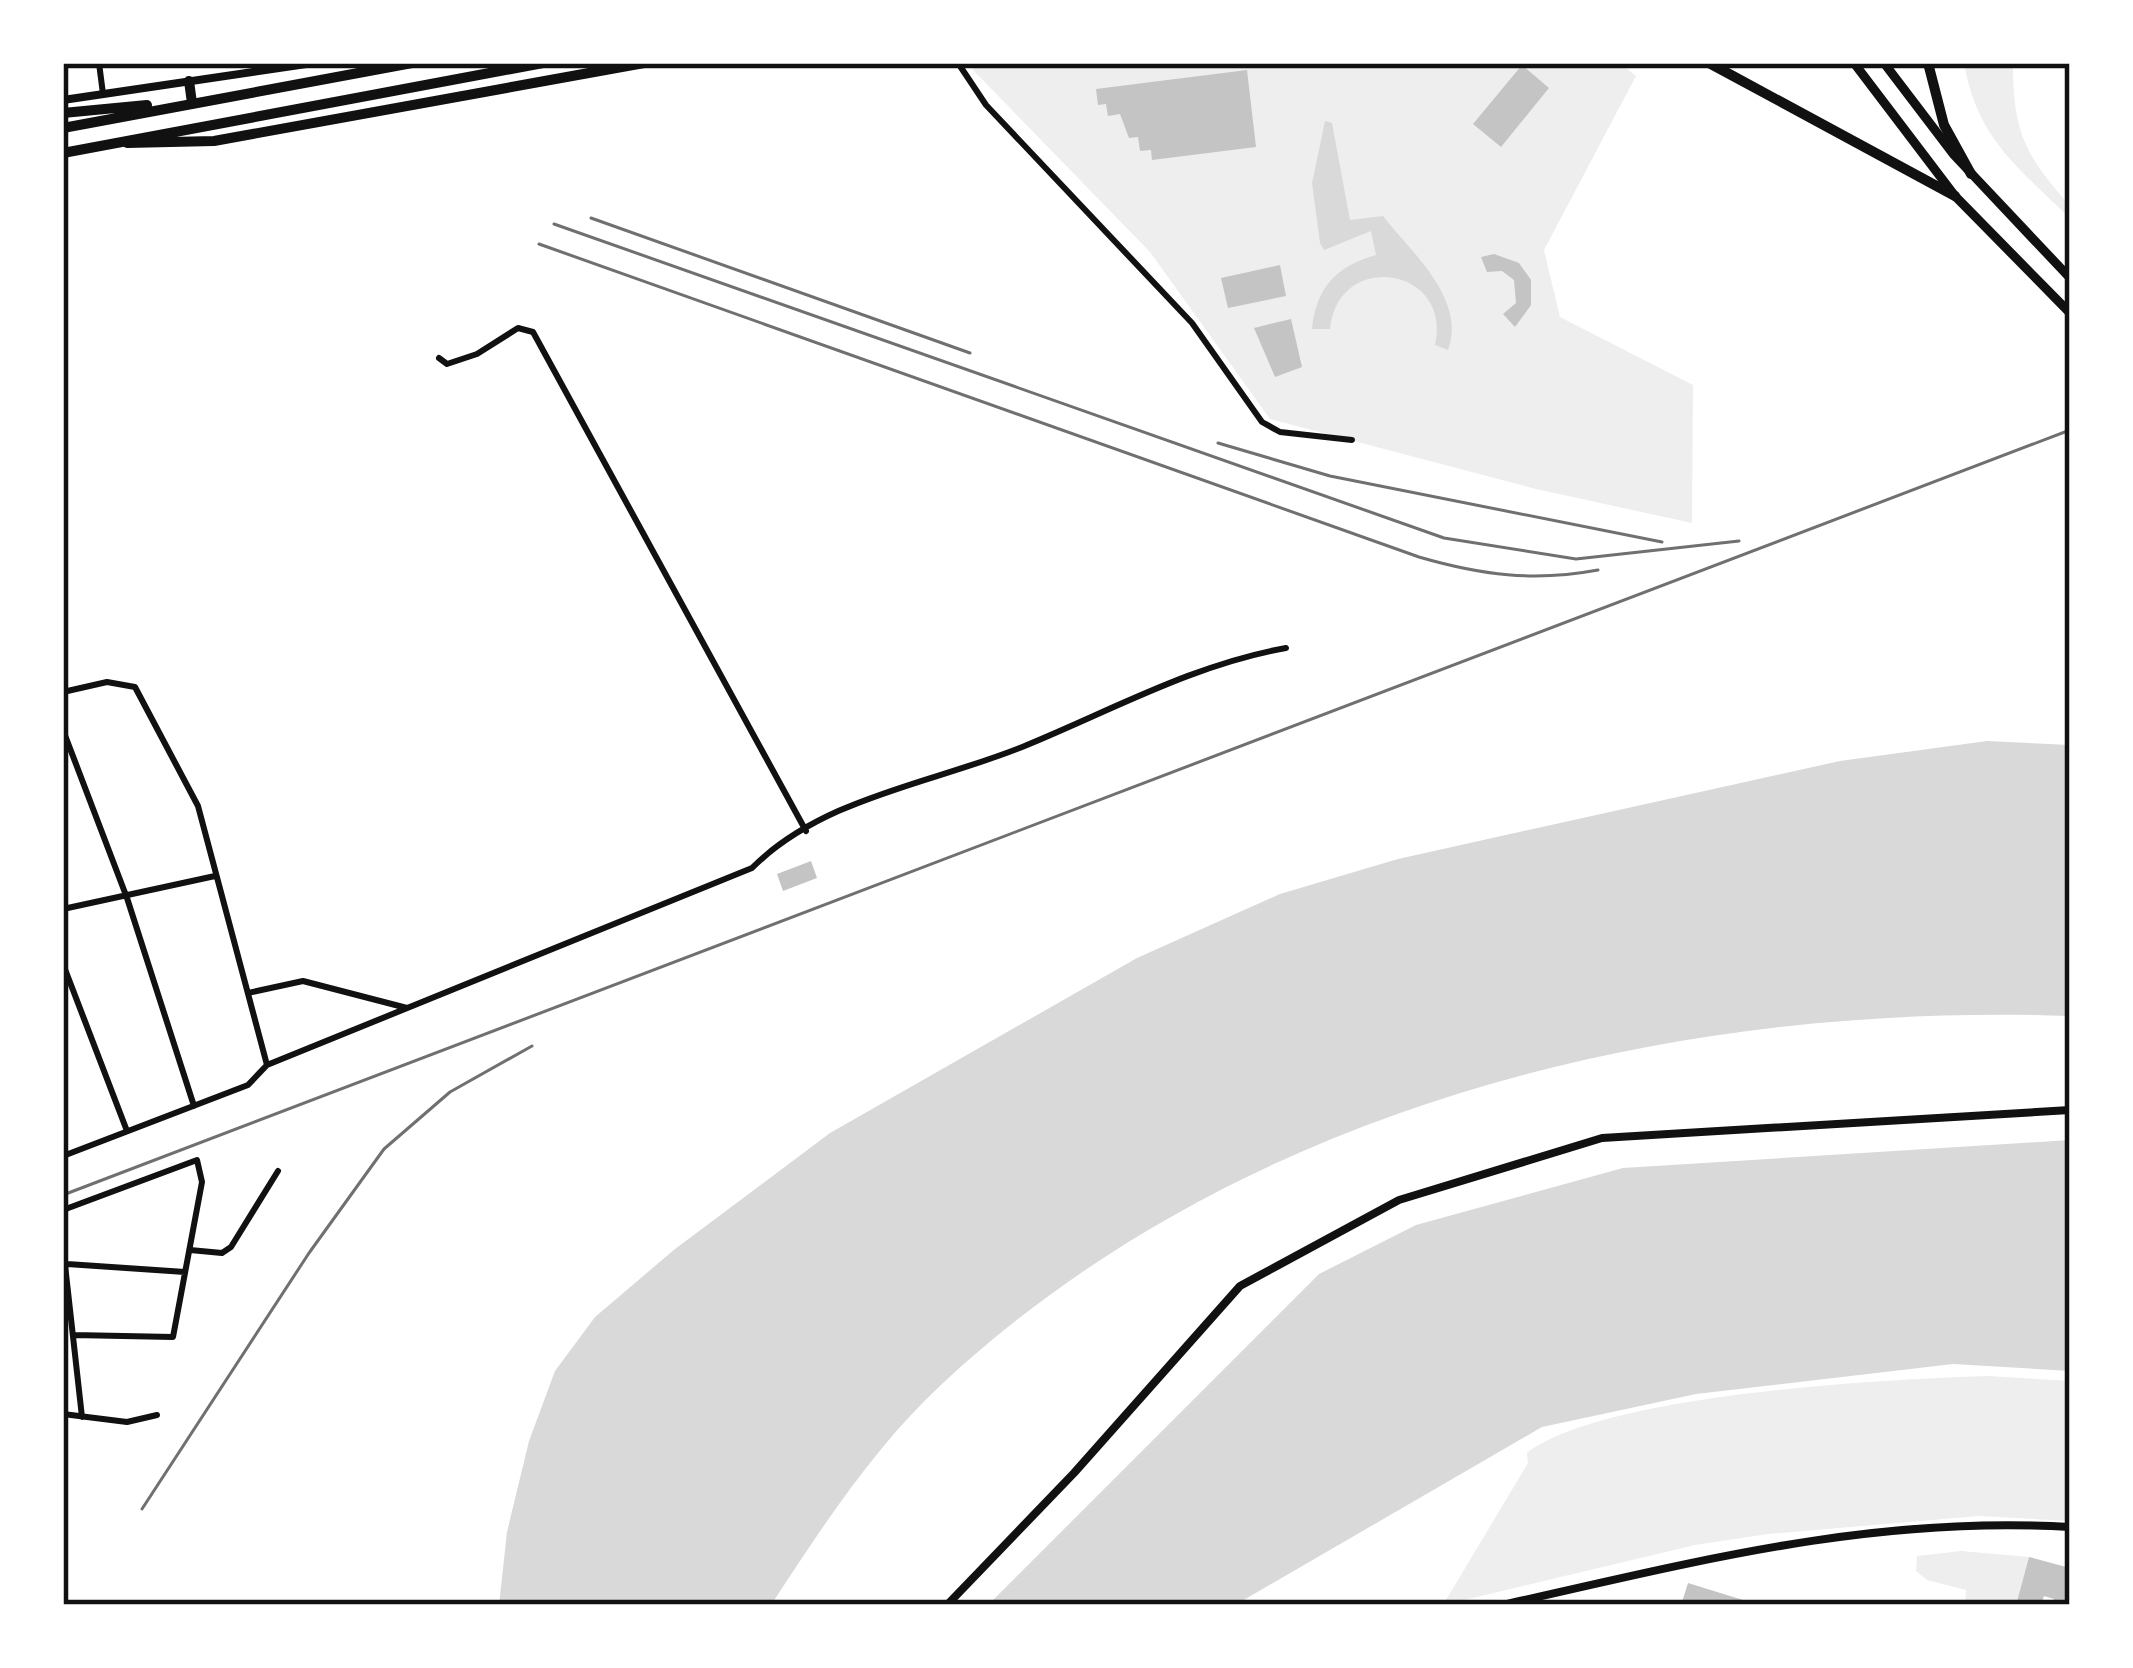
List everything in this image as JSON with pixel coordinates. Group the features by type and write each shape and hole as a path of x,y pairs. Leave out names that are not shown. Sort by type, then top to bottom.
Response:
{"highway":[{"path":"63,128 412,63"},
{"path":"63,152 543,63"},
{"path":"127,143 214,141 644,63"},
{"path":"1709,63 1955,196"},
{"path":"1928,63 1944,124 1971,174"},
{"path":"186,104 189,81"},
{"path":"68,112 186,104"}],"main road":[{"path":"1854,63 1955,196 2070,313"},
{"path":"1884,63 1971,174 2070,278"}],"street":[{"path":"98,63 103,94"},
{"path":"63,100 247,69 313,63"},
{"path":"958,63 986,105 1174,302 1262,422 1280,432 1352,440"},
{"path":"439,358 447,364 462,361 518,328 533,332 806,830"},
{"path":"63,1156 248,1085 267,1065 752,868 774,846 904,783 1025,746 1238,656 1286,648"},
{"path":"63,692 107,682 135,687 198,806 267,1065"},
{"path":"63,730 127,898 194,1107"},
{"path":"63,909 214,876"},
{"path":"63,964 127,1131"},
{"path":"248,992 303,981 408,1009"},
{"path":"947,1605 1074,1473 1240,1286 1399,1200 1602,1138 2070,1110"},
{"path":"63,1210 197,1160 202,1182 171,1338 74,1335"},
{"path":"190,1250 221,1253 231,1247 278,1172"},
{"path":"63,1246 82,1417"},
{"path":"67,1264 185,1272"},
{"path":"63,1414 127,1422 157,1415"},
{"path":"1502,1605 1708,1556 1902,1527 1977,1522 2070,1527"}],"shaded area":[{"path":"972,63 1620,63 1636,76 1544,250 1560,317 1693,385 1692,523 1536,489 1270,419 1150,252 973,70"},
{"path":"1964,63 2013,63 2019,125 2032,157 2070,206 2070,218 1989,132"},
{"path":"1325,121 1332,123 1350,220 1383,216 1421,261 1450,313 1448,350 1435,345 1436,319 1427,298 1412,285 1392,278 1371,278 1352,287 1338,304 1330,329 1312,329 1318,302 1330,281 1350,265 1376,255 1371,231 1324,250 1320,243 1312,183"},
{"path":"1987,741 2070,745 2070,1016 1920,1016 1768,1028 1617,1053 1469,1090 1326,1141 1189,1207 1061,1287 943,1383 872,1461 771,1605 499,1605 507,1532 529,1441 555,1371 595,1317 675,1249 830,1133 1137,958 1280,894 1398,859 1840,761"},
{"path":"2070,1140 2070,1371 1953,1364 1696,1394 1542,1427 1235,1605 988,1605 1319,1274 1416,1225 1623,1168"},
{"path":"1989,1376 2070,1381 2070,1521 1979,1516 1768,1534 1695,1545 1443,1605 1528,1463 1527,1453 1564,1433 1617,1416 1748,1393"},
{"path":"1961,1551 2029,1557 2016,1605 1965,1605 1966,1590 1927,1580 1916,1571 1917,1556"}],"building":[{"path":"1522,65 1549,88 1501,147 1473,124"},
{"path":"1247,70 1256,147 1152,160 1151,150 1140,151 1138,137 1129,138 1120,114 1108,116 1106,104 1098,105 1096,89"},
{"path":"1494,254 1519,263 1531,280 1531,305 1515,327 1503,314 1516,303 1514,280 1502,271 1487,272 1481,257"},
{"path":"1280,265 1286,296 1228,308 1221,278"},
{"path":"1291,319 1302,367 1275,377 1254,328"},
{"path":"811,861 817,878 783,891 777,874"},
{"path":"2029,1557 2070,1568 2070,1605 2052,1605 2054,1599 2044,1596 2041,1605 2016,1605"},
{"path":"1688,1583 1756,1604 1756,1605 1681,1605"}],"railway":[{"path":"591,218 970,353"},
{"path":"554,224 1444,538 1576,559 1739,541"},
{"path":"539,244 1419,557 1508,575 1598,570"},
{"path":"63,1195 2070,430"},
{"path":"1218,443 1330,476 1662,542"},
{"path":"142,1509 309,1253 384,1149 450,1092 532,1046"}]}
